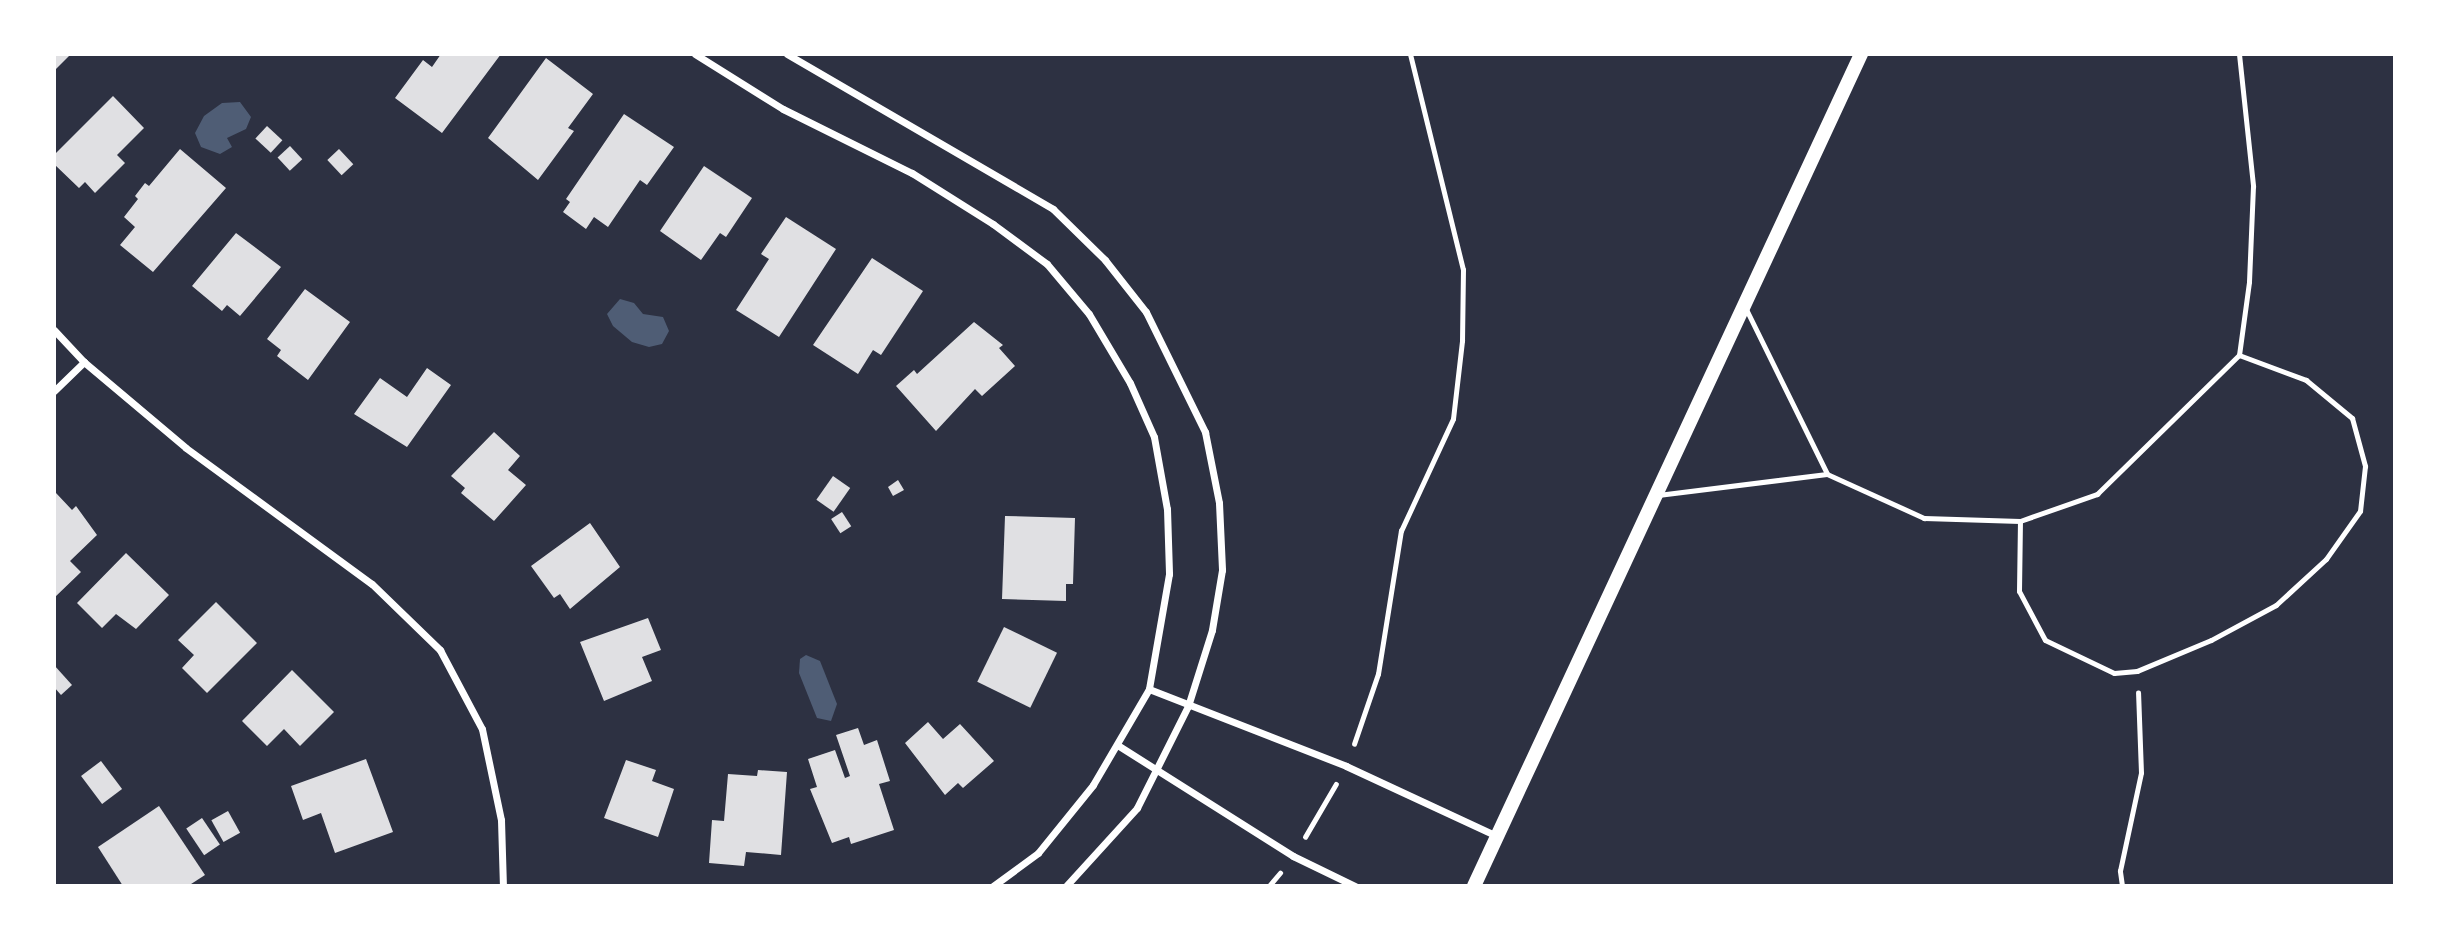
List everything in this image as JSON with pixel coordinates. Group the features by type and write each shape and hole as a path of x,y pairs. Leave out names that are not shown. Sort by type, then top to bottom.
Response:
{"main road":[{"path":"1474,886 1861,54"}],"street":[{"path":"787,54 1054,209 1105,260 1146,312 1205,432 1219,503 1222,570 1212,630 1188,706 1137,808 1066,886"},
{"path":"698,55 783,110 912,173 993,224 1046,264 1089,314 1130,383 1154,437 1167,509 1169,574 1149,689 1119,746 1038,853 993,886"},
{"path":"54,330 84,362 186,448 372,584 440,650 482,729 500,820 503,886"},
{"path":"54,391 84,362"},
{"path":"1149,689 1346,766 1498,836"},
{"path":"1119,746 1293,856 1355,886"}],"lane":[{"path":"1655,495 1827,474 1924,518 2020,521 2097,494 2239,355 2249,282 2253,186 2238,54"},
{"path":"1744,304 1827,474"},
{"path":"2020,521 2019,591 2045,640 2114,673 2137,671 2211,640 2276,605 2326,559 2360,511 2365,466 2352,418 2306,380 2239,355"}],"path":[{"path":"1293,856 1346,766 1372,700 1401,530 1453,419 1462,341 1464,271 1410,54"},
{"path":"2122,886 2120,871 2141,773 2137,671"}],"water":[{"path":"240,102 251,117 246,129 227,138 232,147 220,154 201,147 195,133 204,116 222,103"},
{"path":"620,299 634,303 643,314 663,317 669,331 662,344 649,347 632,342 613,326 607,314"},
{"path":"806,655 820,661 837,704 831,721 817,718 799,673 800,659"}],"building":[{"path":"54,54 71,54 54,71"},
{"path":"441,54 501,54 442,133 395,98 423,60 432,67"},
{"path":"546,58 593,94 568,128 574,131 538,180 488,138"},
{"path":"113,96 144,128 117,155 125,163 95,193 85,182 79,188 54,164 54,155"},
{"path":"624,114 674,147 647,185 640,180 608,227 594,217 586,229 563,212 570,202 566,199"},
{"path":"267,126 282,140 271,153 255,138"},
{"path":"290,146 302,159 290,171 278,158"},
{"path":"180,149 226,188 153,272 120,245 135,227 124,217 138,199 135,196 145,183 149,186"},
{"path":"339,149 353,164 342,175 327,160"},
{"path":"704,166 752,198 726,237 720,233 701,260 660,231"},
{"path":"786,217 836,249 779,337 736,310 769,259 761,254"},
{"path":"236,233 281,267 240,316 227,305 222,311 192,286"},
{"path":"872,258 923,291 881,355 873,350 858,374 813,345"},
{"path":"305,289 350,322 308,380 277,356 281,350 267,339"},
{"path":"974,322 1003,345 999,348 1015,366 982,396 975,389 936,431 896,386 914,370 917,374"},
{"path":"427,368 451,385 407,447 354,414 380,378 407,397"},
{"path":"494,432 520,456 508,470 526,485 494,521 461,493 465,488 451,476"},
{"path":"833,476 850,488 834,512 816,500"},
{"path":"898,480 904,490 893,496 888,487"},
{"path":"56,493 72,510 76,506 97,535 70,561 81,572 54,598"},
{"path":"842,512 851,526 840,533 831,519"},
{"path":"1005,516 1075,518 1073,584 1066,584 1066,601 1002,599"},
{"path":"590,523 620,567 570,609 560,594 554,598 531,566"},
{"path":"126,553 169,595 136,629 116,614 102,628 77,603"},
{"path":"216,602 257,643 207,693 182,668 194,655 178,640"},
{"path":"648,618 661,650 642,657 652,681 604,701 580,642"},
{"path":"1004,627 1057,653 1030,708 977,682"},
{"path":"54,665 72,685 61,695 54,687"},
{"path":"292,670 334,712 300,746 284,729 267,746 242,721"},
{"path":"928,722 943,739 960,724 994,761 963,788 958,783 945,795 905,743"},
{"path":"858,728 864,745 877,740 890,781 879,784 894,830 851,844 849,837 832,843 810,789 817,787 808,759 835,750 845,778 850,776 836,735"},
{"path":"366,759 393,832 335,853 321,813 303,820 291,786"},
{"path":"626,760 656,770 652,781 674,789 658,837 604,818"},
{"path":"101,761 122,789 102,804 81,776"},
{"path":"758,770 787,772 781,855 746,852 744,866 709,863 712,820 724,821 728,774 757,776"},
{"path":"159,806 205,875 188,886 123,886 98,847"},
{"path":"228,811 240,833 224,842 211,820"},
{"path":"202,818 220,845 204,855 186,829"}]}
